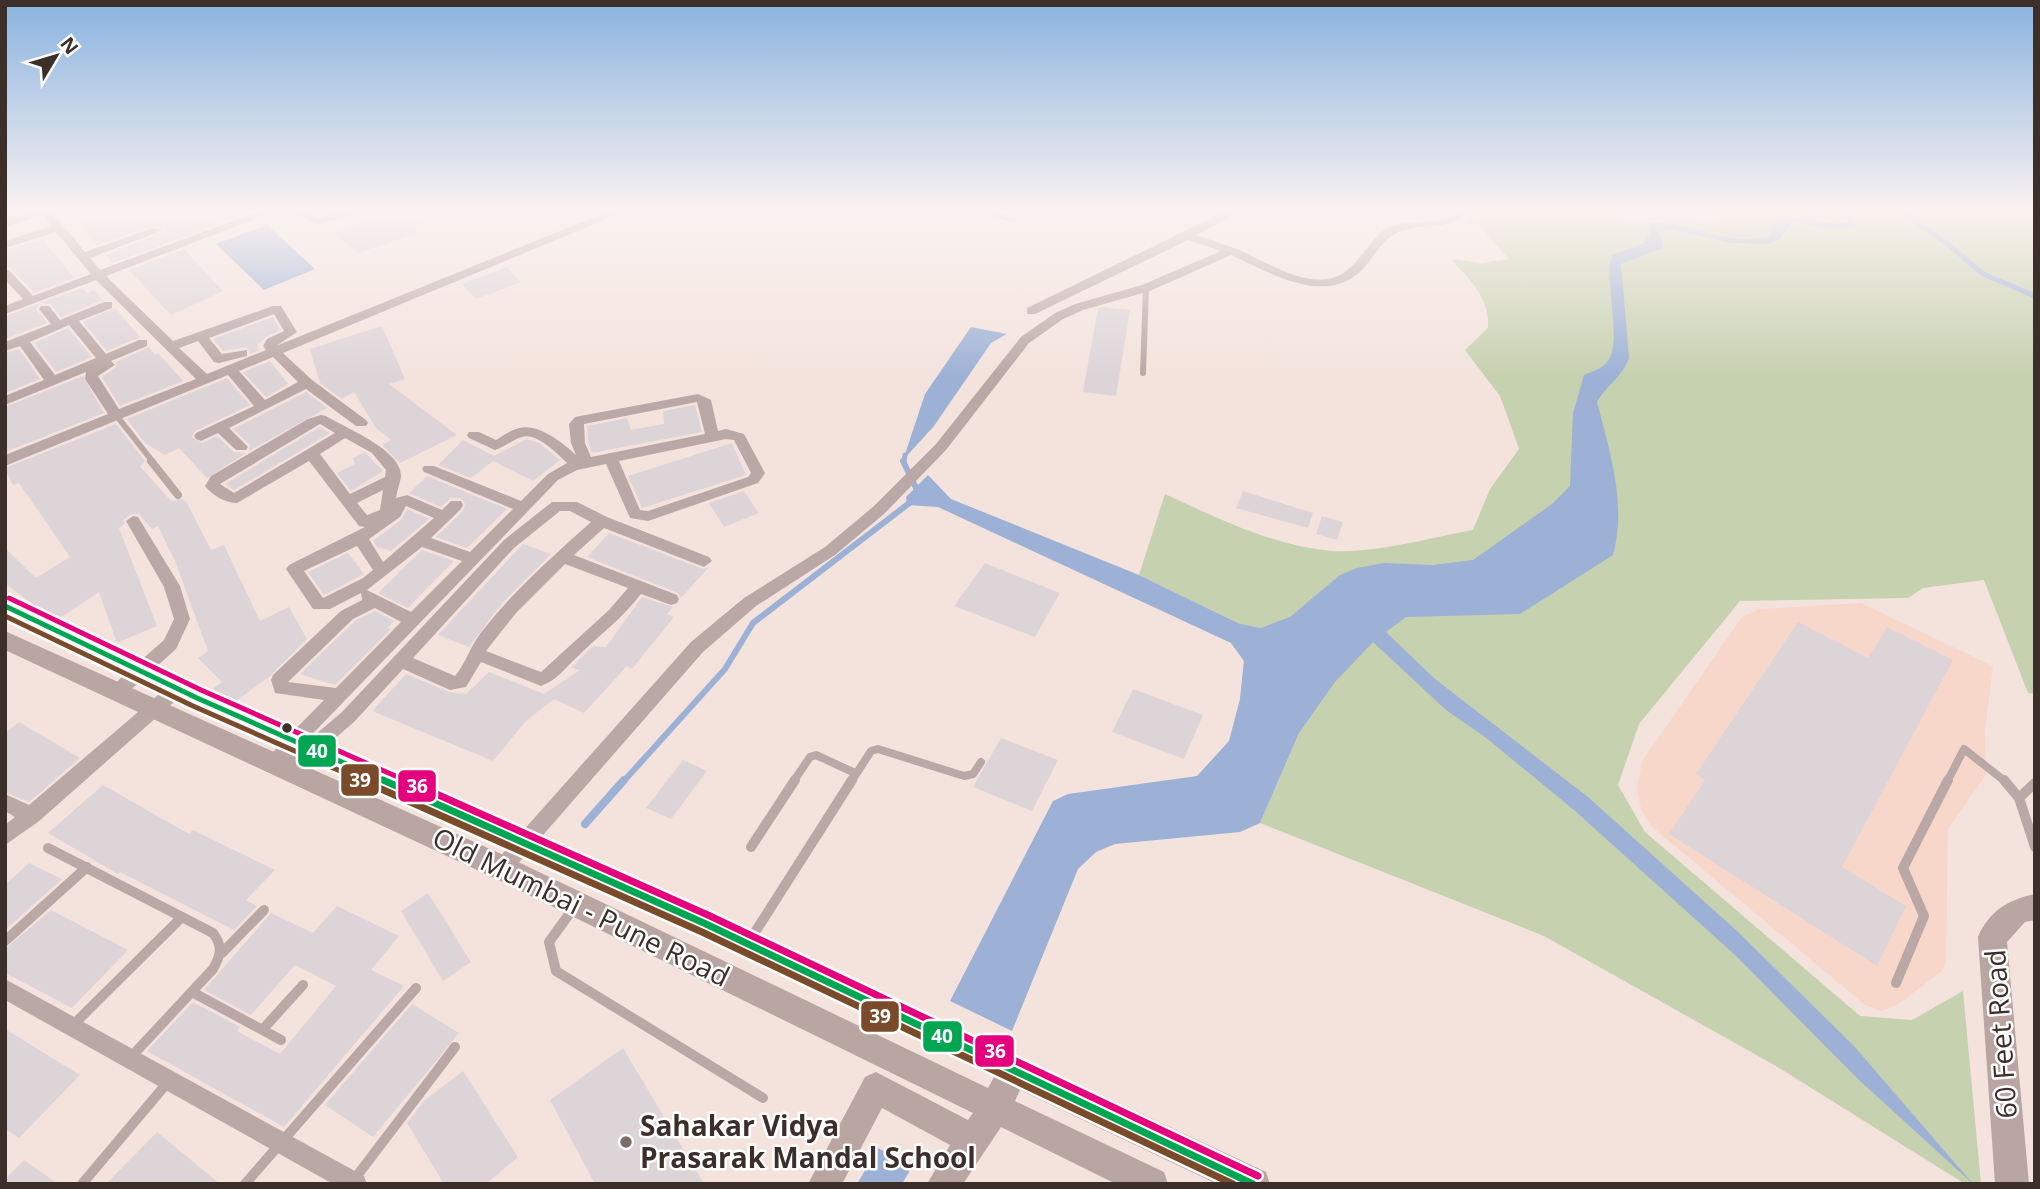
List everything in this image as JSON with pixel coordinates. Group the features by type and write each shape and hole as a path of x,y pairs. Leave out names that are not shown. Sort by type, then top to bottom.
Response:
{"main road":[{"name":"Old Mumbai - Pune Road","path":"6,608 177,689 525,841 1254,1184"},
{"name":"Old Mumbai - Pune Road","path":"5,640 502,868 1152,1184"},
{"name":"60 Feet Road","path":"2012,1184 1992,937 2017,911 2035,907"},
{"path":"824,1184 876,1088 874,1064 860,1043"},
{"path":"876,1088 972,1139"},
{"path":"943,1184 996,1107"}],"street":[{"path":"90,265 204,379"},
{"path":"5,310 123,265"},
{"path":"201,336 219,359 270,347 474,265"},
{"path":"1031,311 1126,265"},
{"path":"502,868 706,639 750,602 830,551 887,502 941,447 1025,340 1059,316 1079,307 1146,288 1198,265"},
{"path":"1267,265 1312,284 1329,283 1358,265"},
{"path":"5,273 31,300"},
{"path":"5,346 108,305"},
{"path":"45,309 65,322 103,359"},
{"path":"5,461 230,369 291,332 277,309 201,336 166,344 92,374 116,415"},
{"path":"22,340 52,381"},
{"path":"5,401 143,343"},
{"path":"270,347 307,383 356,419 339,430 311,453 237,498 231,498 211,485 317,420 339,430 377,450 393,469 389,510 384,516 364,522 311,453"},
{"path":"230,369 263,407"},
{"path":"201,436 307,383"},
{"path":"582,464 576,424 580,421 647,414 698,398 704,400 713,437"},
{"path":"220,427 240,447"},
{"path":"474,435 495,445 521,431 529,431 582,464"},
{"path":"305,744 338,695 470,558 553,477 582,464 610,458 713,437 726,434 739,437 758,472 753,480 648,516 635,514 610,458"},
{"path":"429,469 521,507"},
{"path":"349,501 394,478"},
{"path":"444,517 407,500 401,502 395,513 360,538 323,553 294,569 318,605 324,606 363,586 382,572 420,540 475,488"},
{"path":"281,766 401,660 509,544 547,510 557,506 572,506 602,521 704,561"},
{"path":"119,690 170,644 182,619 172,586 133,521"},
{"path":"401,660 450,683 460,682 472,668 482,642 562,557 602,521"},
{"path":"360,538 382,572"},
{"path":"420,540 470,558"},
{"path":"562,557 671,599"},
{"path":"363,586 366,596 411,620"},
{"path":"477,654 541,679 550,677 570,653 613,620 638,586"},
{"path":"338,695 281,688 279,680 346,615 374,601"},
{"path":"5,837 177,689"},
{"path":"5,802 30,816"},
{"path":"5,989 353,1183"},
{"path":"996,1107 1013,1071"}],"lane":[{"path":"1143,373 1146,288"},
{"path":"116,415 178,495"},
{"path":"747,945 871,751 878,749 964,776 973,774 981,762"},
{"path":"1896,984 1924,916 1903,868 1964,749 2005,781 2019,799 2035,847"},
{"path":"751,847 810,757 816,755 855,773"},
{"path":"2019,799 2035,783"},
{"path":"48,848 213,933 221,942 222,953"},
{"path":"5,941 87,867"},
{"path":"577,904 549,942 556,971 763,1098"},
{"path":"129,1059 214,969 222,953 264,910"},
{"path":"71,1026 182,917"},
{"path":"263,1029 303,985"},
{"path":"245,1184 416,988"},
{"path":"191,992 281,1040"},
{"path":"353,1183 455,1047"},
{"path":"82,1184 169,1081"}],"shaded area":[{"path":"1861,603 1993,666 1985,730 1986,775 1948,829 1946,961 1942,971 1896,1006 1882,1011 1865,1005 1651,826 1641,809 1637,790 1642,761 1742,617 1759,609"}],"green space":[{"path":"1457,265 2035,265 2035,694 2028,693 1984,580 1923,588 1908,598 1740,601 1639,724 1618,785 1645,832 1860,1016 1912,1020 1963,991 1981,1184 1965,1184 1776,1066 1544,936 1260,823 1299,733 1240,699 1244,661 1231,643 1240,624 1139,575 1165,494 1262,535 1302,547 1323,550 1359,551 1473,530 1490,489 1519,449 1500,396 1465,350 1488,328 1488,317 1482,299"}],"water":[{"path":"238,265 311,265 315,269 264,290"},
{"path":"1621,265 1629,358 1623,370 1597,402 1618,498 1617,536 1613,555 1520,614 1406,617 1386,632 1435,679 1588,797 1737,931 1854,1046 1973,1184 1859,1080 1735,955 1574,810 1485,737 1446,710 1373,642 1335,682 1299,733 1260,823 1240,832 1115,844 1096,852 1078,869 1012,1031 950,1001 1053,801 1068,794 1197,776 1229,741 1240,699 1244,661 1231,643 938,507 907,505 906,497 928,475 951,499 1139,575 1240,624 1261,628 1290,617 1340,575 1357,568 1384,563 1433,565 1473,560 1552,504 1570,486 1573,413 1584,375 1603,366 1610,358 1613,346 1610,267"},
{"path":"971,327 1007,334 991,343 934,426 903,460 925,394"},
{"path":"878,1148 912,1167 902,1184 857,1184"}],"building":[{"path":"64,265 74,278 34,293 11,268 5,267"},
{"path":"141,265 199,265 223,291 171,315 129,270"},
{"path":"507,267 521,282 476,299 462,284"},
{"path":"82,288 87,293 94,290 102,300 61,317 51,304 41,303 36,309 47,323 5,339 5,316"},
{"path":"115,308 140,337 107,351 83,322"},
{"path":"1098,308 1130,310 1116,396 1083,392"},
{"path":"273,317 280,330 266,337 257,345 260,350 250,354 247,347 223,351 213,339"},
{"path":"382,326 405,379 389,384 457,435 400,463 382,445 391,440 376,428 354,392 342,399 320,383 310,349"},
{"path":"68,328 92,357 56,372 34,343"},
{"path":"149,347 155,355 158,353 183,381 120,406 102,377 116,367 116,362"},
{"path":"19,349 40,379 5,393 5,353"},
{"path":"270,361 288,384 266,397 243,372"},
{"path":"83,376 104,413 5,452 5,407"},
{"path":"227,378 250,405 195,431 192,437 202,443 217,436 234,452 246,453 207,478 179,448 165,455 145,443 127,419"},
{"path":"306,392 327,408 249,451 250,445 233,429"},
{"path":"695,405 702,432 592,453 587,426 627,418 631,430 664,424 663,411"},
{"path":"116,424 145,461 140,466 171,501 183,499 187,503 211,550 224,545 260,621 289,607 307,639 270,676 236,701 211,690 222,682 198,658 208,651 175,561 158,526 152,529 139,514 131,514 123,520 125,524 119,528 157,626 117,643 99,592 58,619 42,612 5,583 5,548 36,578 70,557 19,483 13,485 5,468"},
{"path":"320,427 330,433 234,490 225,484"},
{"path":"527,439 539,443 560,460 533,481 493,461 471,478 438,465 463,440 494,456"},
{"path":"732,443 746,475 642,508 628,476"},
{"path":"365,452 383,471 351,491 337,473 355,464 353,458"},
{"path":"427,476 507,509 467,548 436,537 463,511 465,504 461,498 451,498 441,507 409,493"},
{"path":"744,491 759,513 724,527 709,503"},
{"path":"1243,491 1313,513 1308,528 1236,508"},
{"path":"407,509 429,519 391,551 377,547 373,541 402,519"},
{"path":"1322,516 1343,522 1337,540 1316,534"},
{"path":"609,533 703,569 709,567 681,598 678,593 587,557"},
{"path":"523,544 551,554 503,602 469,647 438,635"},
{"path":"422,550 454,561 408,608 378,593"},
{"path":"348,553 364,574 324,595 308,572"},
{"path":"985,563 1060,593 1035,637 954,606"},
{"path":"642,597 673,607 667,614 674,617 632,669 627,666 584,713 554,699 526,721 493,761 372,711 406,674 449,692 466,694 489,672 544,694 580,670 571,668 593,646 606,647"},
{"path":"375,611 394,621 388,628 391,629 335,685 300,674 355,621"},
{"path":"1798,622 1868,658 1887,627 1953,660 1842,867 1906,906 1877,966 1669,834 1705,780 1696,774"},
{"path":"1133,689 1203,715 1184,759 1112,732"},
{"path":"19,722 80,758 29,802 5,792 5,733"},
{"path":"1001,738 1058,760 1032,811 973,787"},
{"path":"683,760 707,771 671,819 646,808"},
{"path":"103,785 189,834 193,830 275,870 246,900 257,906 234,930 120,872 118,874 48,833"},
{"path":"29,863 62,879 5,930 5,885"},
{"path":"428,893 471,962 443,981 401,911"},
{"path":"337,906 399,936 371,970 404,986 284,1127 147,1051 193,1002 240,1027 237,1031 280,1054 336,986 295,965 251,1015 204,990 271,913 313,933"},
{"path":"51,910 128,950 72,1008 5,973 5,949"},
{"path":"412,1004 459,1033 373,1137 325,1105"},
{"path":"5,1029 80,1075 19,1138 5,1129"},
{"name":"Sahakar Vidya Prasarak Mandal School","path":"623,1048 704,1184 595,1184 550,1100"},
{"path":"463,1071 518,1157 486,1184 444,1184 407,1123 424,1101"},
{"path":"157,1132 220,1184 106,1184"},
{"path":"24,1160 58,1184 5,1184 5,1179"}],"waterway":[{"path":"1973,265 1983,274 2035,296"},
{"path":"904,462 905,455"},
{"path":"903,461 918,492"},
{"path":"623,782 725,669 753,623 912,501"},
{"path":"585,824 624,780"}],"transit line":[{"name":"36","path":"9,598 201,690 710,916 1258,1176"},
{"name":"40","path":"5,606 197,698 706,924 1253,1184"},
{"name":"39","path":"5,616 193,706 702,932 1233,1184"}],"place":[{"name":"Sahakar Vidya Prasarak Mandal School","path":"626,1142"}]}
